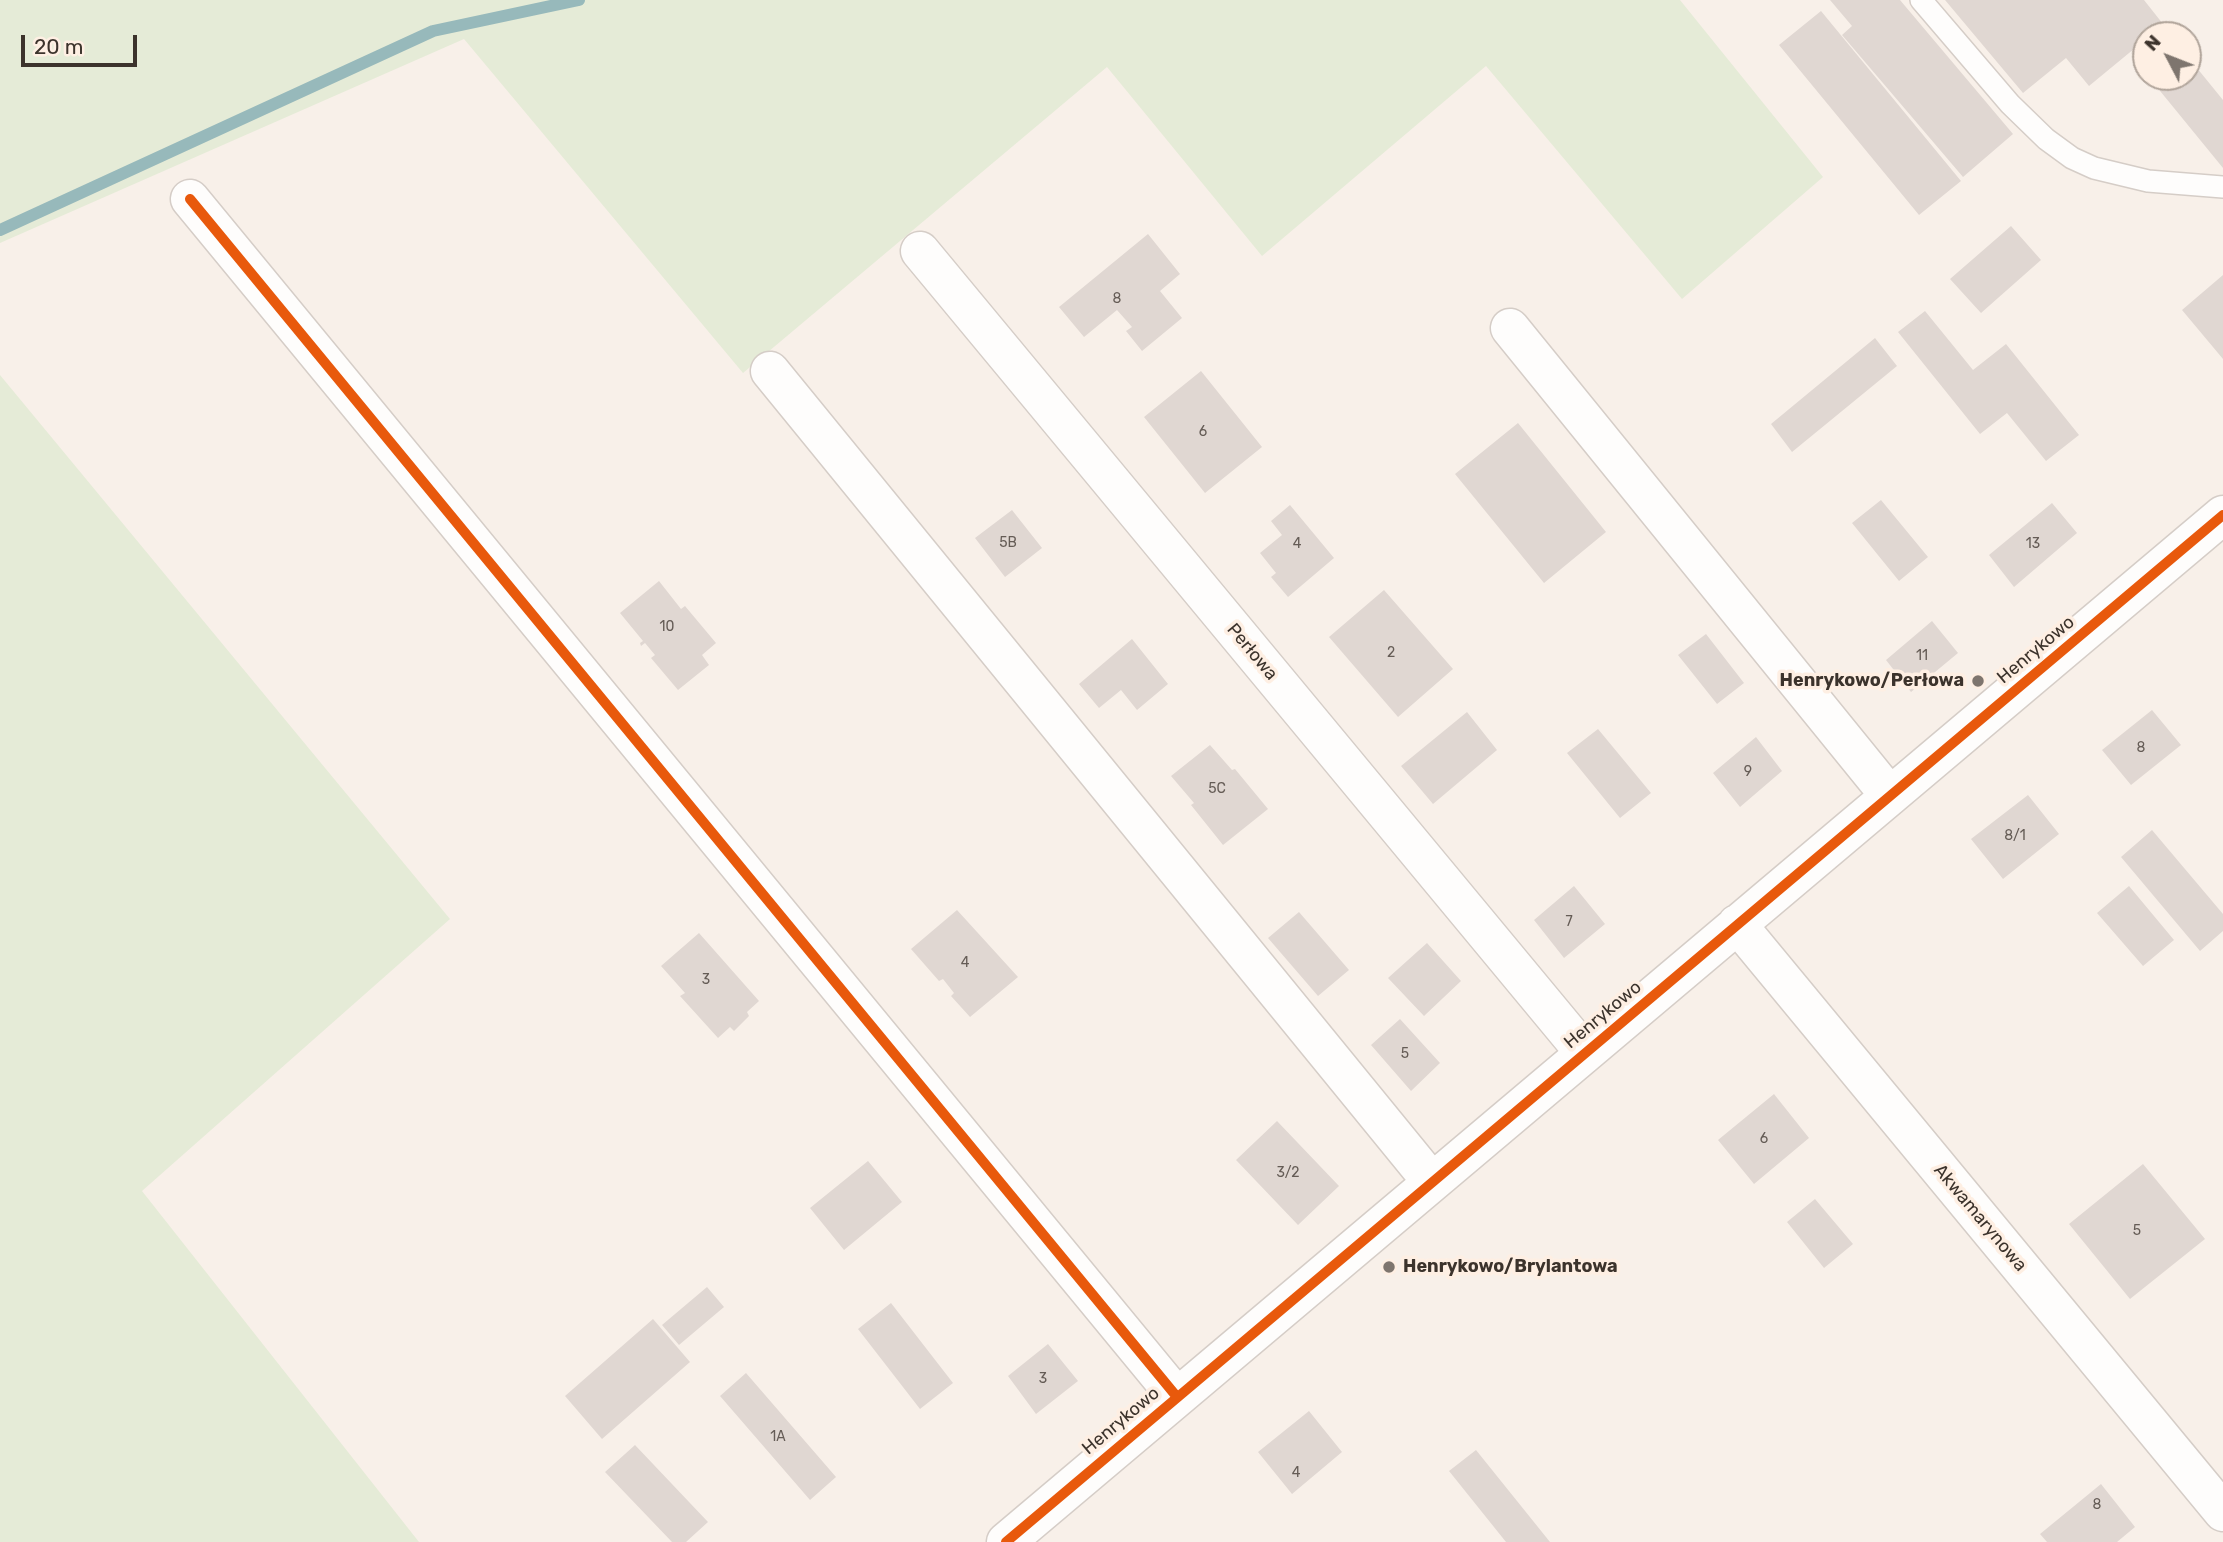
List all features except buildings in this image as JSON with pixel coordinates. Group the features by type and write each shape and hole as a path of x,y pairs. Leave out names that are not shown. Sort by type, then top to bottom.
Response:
{"street":[{"path":"190,199 1177,1397"},
{"name":"Perłowa","path":"920,251 1585,1053"},
{"path":"1510,328 1890,796"},
{"path":"770,371 1432,1182"},
{"name":"Henrykowo","path":"1006,1542 2223,515"},
{"name":"Akwamarynowa","path":"1737,924 2223,1512"}],"lane":[{"path":"1921,0 2010,104 2046,139 2072,158 2094,168 2148,181 2223,187"}],"green space":[{"path":"0,0 1680,0 1823,177 1682,299 1486,66 1262,256 1107,67 743,373 464,39 0,243"},
{"path":"0,375 450,919 142,1191 419,1542 0,1542"}],"waterway":[{"path":"0,230 433,31 579,0"}],"cycle path":[{"path":"190,199 1177,1397"},
{"path":"1006,1542 2223,515"}],"place":[{"name":"Henrykowo/Perłowa","path":"1978,681"},
{"name":"Henrykowo/Brylantowa","path":"1389,1267"}]}
